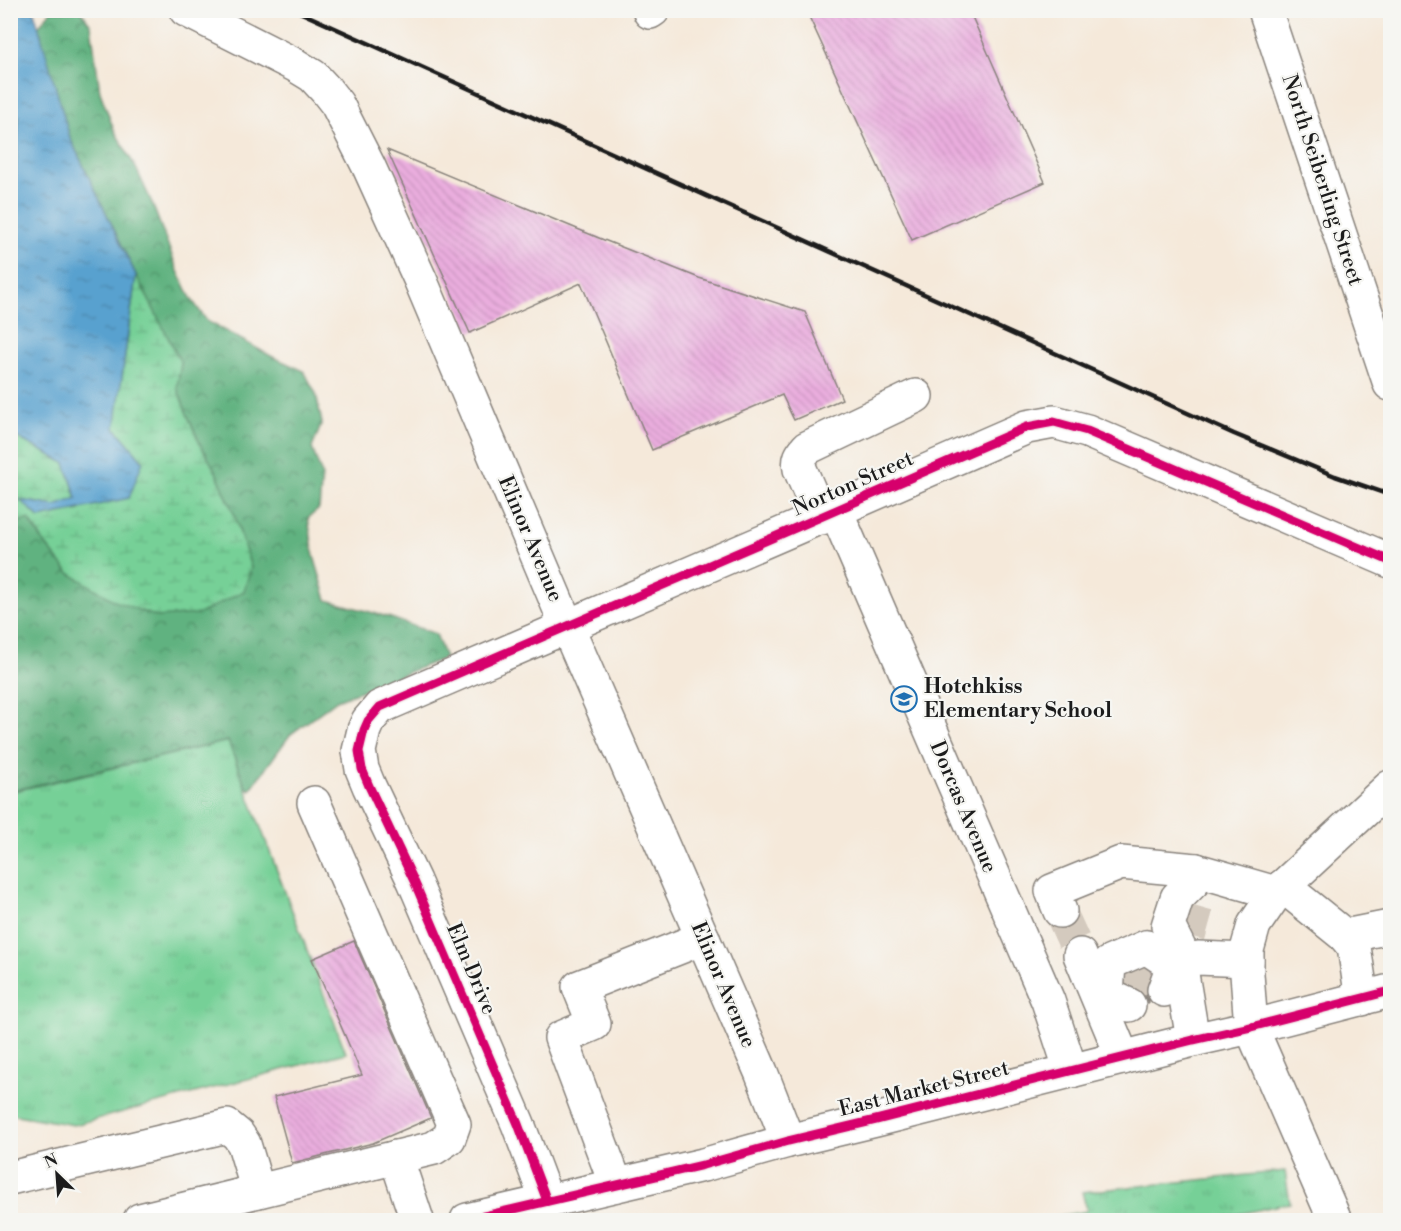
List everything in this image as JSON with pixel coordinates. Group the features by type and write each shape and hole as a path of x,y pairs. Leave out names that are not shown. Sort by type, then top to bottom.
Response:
{"street":[{"name":"Elinor Avenue","path":"186,10 313,76 337,104 369,167 420,279 567,626 761,1072 788,1141"},
{"name":"North Seiberling Street","path":"1265,10 1390,384"},
{"name":"Dorcas Avenue","path":"916,396 807,448 801,456 800,469 829,514 965,813 1048,1001 1071,1071"},
{"name":"Norton Street","path":"359,752 368,721 380,707 1027,427 1054,422 1087,431 1390,561"},
{"name":"Elm Drive","path":"359,752 362,769 369,786 414,881 518,1124 547,1202"},
{"path":"1335,1221 1251,1028 1247,950 1254,925 1280,889 1390,787"},
{"path":"140,1221 434,1148 449,1138 454,1124 314,802"},
{"path":"1060,911 1052,891 1121,863 1198,958 1247,960"},
{"path":"1280,889 1345,936 1354,947 1376,995"},
{"path":"1123,1058 1109,963 1146,947 1181,937 1280,889"},
{"path":"1345,936 1390,927"},
{"path":"1181,937 1193,1040"},
{"path":"616,1185 561,1038 594,1024 579,987 703,938"},
{"path":"1080,954 1114,997"},
{"name":"East Market Street","path":"466,1221 703,1165 788,1141 1193,1040 1251,1028 1376,995"},
{"path":"1053,1017 1114,997"},
{"path":"10,1178 227,1126 244,1144 258,1191"},
{"path":"396,1157 417,1221"}],"green space":[{"path":"51,11 81,11 91,25 100,92 114,130 136,168 152,203 177,269 192,300 207,321 304,371 316,394 322,423 312,448 322,475 319,509 308,518 314,556 327,600 388,617 436,634 445,658 337,700 290,735 250,790 246,787 228,741 11,791 11,524 29,519 45,544 69,573 251,568 234,514 216,472 200,444 177,388 181,363 70,138 38,27"},
{"path":"11,115 19,116 14,197 11,196"},
{"path":"136,275 181,363 177,388 200,444 216,472 234,514 251,568 244,591 199,614 157,617 115,601 69,573 45,544 29,519 11,524 11,434 65,463 77,499 55,506 21,500 39,518 80,510 143,461 115,428"},
{"path":"228,741 346,1053 74,1125 11,1114 10,792"},
{"path":"1285,1171 1290,1203 1211,1220 1036,1220 1087,1211 1082,1192"}],"water":[{"path":"10,11 34,11 70,138 136,275 115,428 143,461 129,498 40,518 20,500 55,506 77,498 65,463 11,434 10,196 14,197 19,116 11,115"}],"building":[{"path":"806,10 969,10 1045,182 912,240"},
{"path":"387,150 699,278 805,312 842,399 794,420 782,395 652,450 581,283 470,333"},
{"path":"354,941 431,1118 373,1143 292,1163 274,1097 362,1075 312,959"},
{"path":"1144,968 1150,972 1146,984 1148,1003 1144,994 1127,983 1127,976"}],"tunnel":[{"path":"1189,936 1197,907"},
{"path":"1060,911 1080,955"},
{"path":"1121,988 1156,972"}],"railway":[{"path":"295,10 1234,434 1335,476 1390,495"}],"cycle path":[{"path":"547,1201 518,1124 414,881 362,769 359,751 364,730 368,721 380,707 1027,427 1054,422 1087,431 1390,561"},
{"path":"467,1220 703,1165 788,1141 1390,991"}],"place":[{"name":"Hotchkiss Elementary School","path":"904,699"}]}
